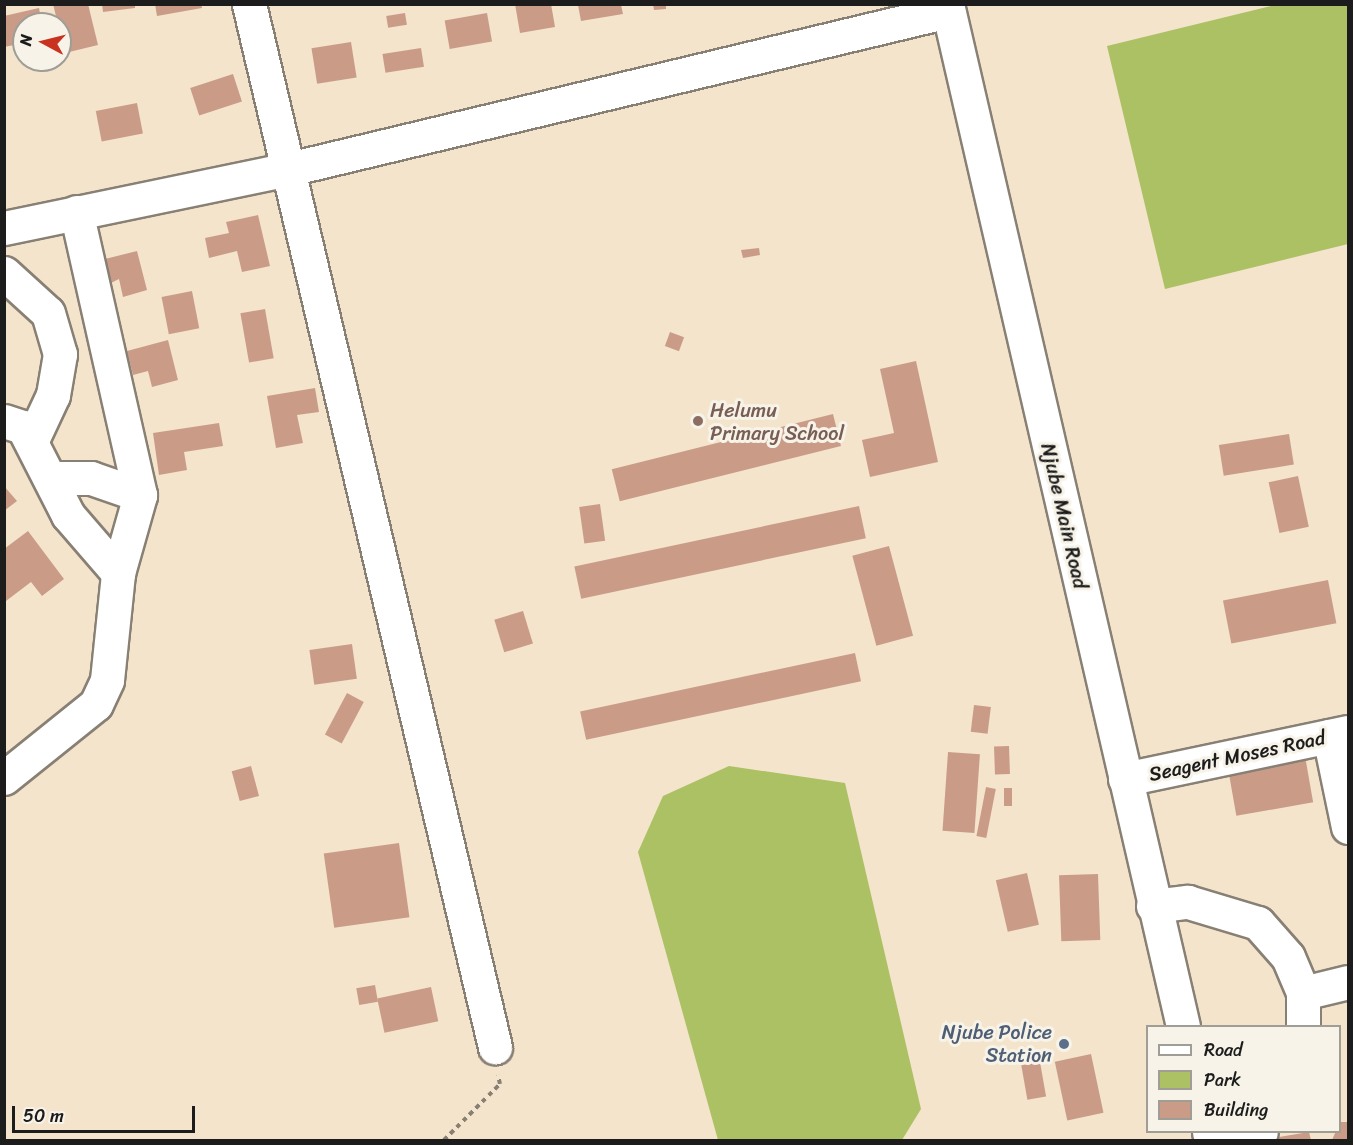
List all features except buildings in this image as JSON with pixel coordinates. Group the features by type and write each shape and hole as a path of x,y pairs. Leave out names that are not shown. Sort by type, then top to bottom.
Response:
{"street":[{"path":"249,4 495,1047"},
{"path":"4,228 289,169 947,8"},
{"name":"Njube Main Road","path":"947,8 1153,906 1183,1025"},
{"path":"4,778 96,704 107,680 117,573 140,495 76,212"},
{"path":"4,273 48,313 60,354 53,396 32,440"},
{"path":"4,421 23,427 32,440 68,515 117,573"},
{"path":"50,478 91,478 140,495"},
{"path":"1339,734 1348,827"},
{"name":"Seagent Moses Road","path":"1125,779 1339,734"},
{"path":"1153,906 1188,902 1258,923 1288,957 1303,993 1303,1025"},
{"path":"1303,993 1348,982"},
{"path":"1238,1140 1256,1133"}],"path":[{"path":"444,1140 500,1084 495,1047"}],"green space":[{"path":"1275,5 1348,5 1348,244 1165,289 1107,46"},
{"path":"729,766 845,783 921,1109 902,1140 718,1140 638,852 663,796"}],"place":[{"name":"Helumu Primary School","path":"698,421"},
{"name":"Njube Police Station","path":"1064,1044"}]}
